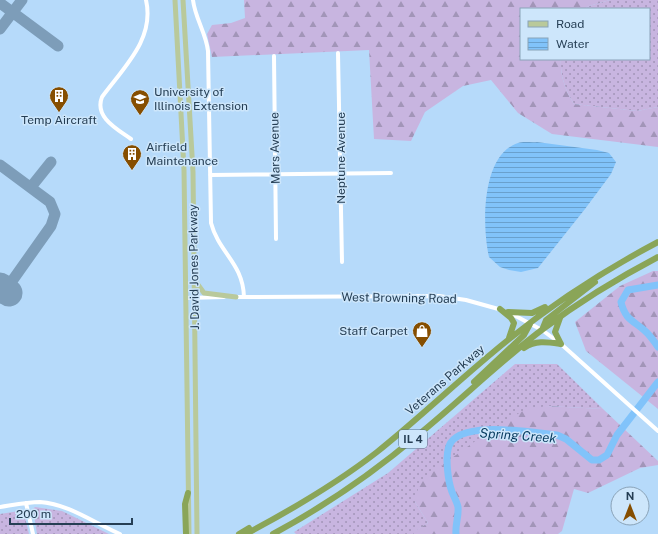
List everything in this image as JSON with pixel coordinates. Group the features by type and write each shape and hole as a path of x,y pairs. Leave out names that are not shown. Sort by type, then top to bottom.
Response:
{"highway":[{"name":"Veterans Parkway","path":"246,534 307,500 376,452 530,323 582,286 658,242"},
{"path":"542,330 546,320 555,312 632,256"},
{"name":"Veterans Parkway","path":"273,534 312,512 360,480 420,434 493,370 542,330 604,287 658,257"},
{"path":"508,312 527,313 538,311 573,287 582,286"},
{"path":"500,309 511,318 514,323 507,341"},
{"path":"493,370 501,368 530,344 544,342 561,344 555,328 562,316"},
{"path":"463,397 479,377 524,335 530,323"},
{"path":"186,534 186,504 188,493"},
{"path":"239,534 263,521 271,520"}],"main road":[{"name":"J. David Jones Parkway","path":"174,0 184,170 189,534"},
{"name":"J. David Jones Parkway","path":"183,0 193,164 197,534"},
{"path":"195,277 197,285 204,293 236,297"}],"street":[{"path":"131,139 105,118 101,112 101,103 102,97 143,41 148,16 146,0"},
{"path":"193,0 195,10 205,34 208,52 210,220 212,229 219,243 238,270 244,288 244,297"},
{"name":"Neptune Avenue","path":"338,53 342,262"},
{"name":"Mars Avenue","path":"274,56 276,239"},
{"path":"210,175 391,173"},
{"name":"West Browning Road","path":"186,298 439,296 466,300 500,309 530,323 561,344 658,431"},
{"path":"0,507 26,503 48,503 65,507 120,534"},
{"path":"26,503 33,534"}],"green space":[{"path":"244,0 610,0 586,8 520,8 520,60 561,60 561,71 564,82 574,104 637,111 658,107 658,147 552,134 518,113 491,80 463,86 425,112 411,141 374,139 369,50 212,57 207,34 212,25 231,23 245,18"},
{"path":"610,0 658,0 658,107 637,111 574,104 562,77 561,60 650,60 650,8 586,8"},
{"path":"653,271 658,271 658,409 586,351 575,322 620,286"},
{"path":"515,364 557,364 603,409 547,406 415,502 428,523 413,534 296,534 294,532 388,473"},
{"path":"547,406 603,409 658,461 658,465 640,468 588,493 574,489 562,531 558,534 413,534 413,532 428,523 415,502 420,481 474,442 524,410"},
{"path":"35,507 62,511 109,534 37,534 33,509"},
{"path":"19,511 25,517 29,534 0,534 0,514"}],"water":[{"path":"537,142 609,153 616,162 611,174 538,268 521,272 509,270 500,267 489,257 485,228 487,193 491,176 497,162 506,150 518,143"}],"waterway":[{"name":"Spring Creek","path":"658,285 628,290 621,302 627,316 644,330 658,347"},
{"name":"Spring Creek","path":"456,534 458,507 452,492 448,476 447,463 449,446 456,438 467,433 482,430 515,430 557,435 566,439 592,460 599,460 607,455 617,435 658,382"}],"taxiway":[{"path":"0,29 22,0"},
{"path":"0,3 58,46"},
{"path":"31,187 51,162"},
{"path":"0,165 50,202 55,214 51,226 0,298"}],"runway":[{"path":"0,286 9,293"}],"place":[{"name":"Temp Aircraft","path":"59,113"},
{"name":"University of Illinois Extension","path":"140,116"},
{"name":"Airfield Maintenance","path":"132,171"},
{"name":"Staff Carpet","path":"422,348"}]}
